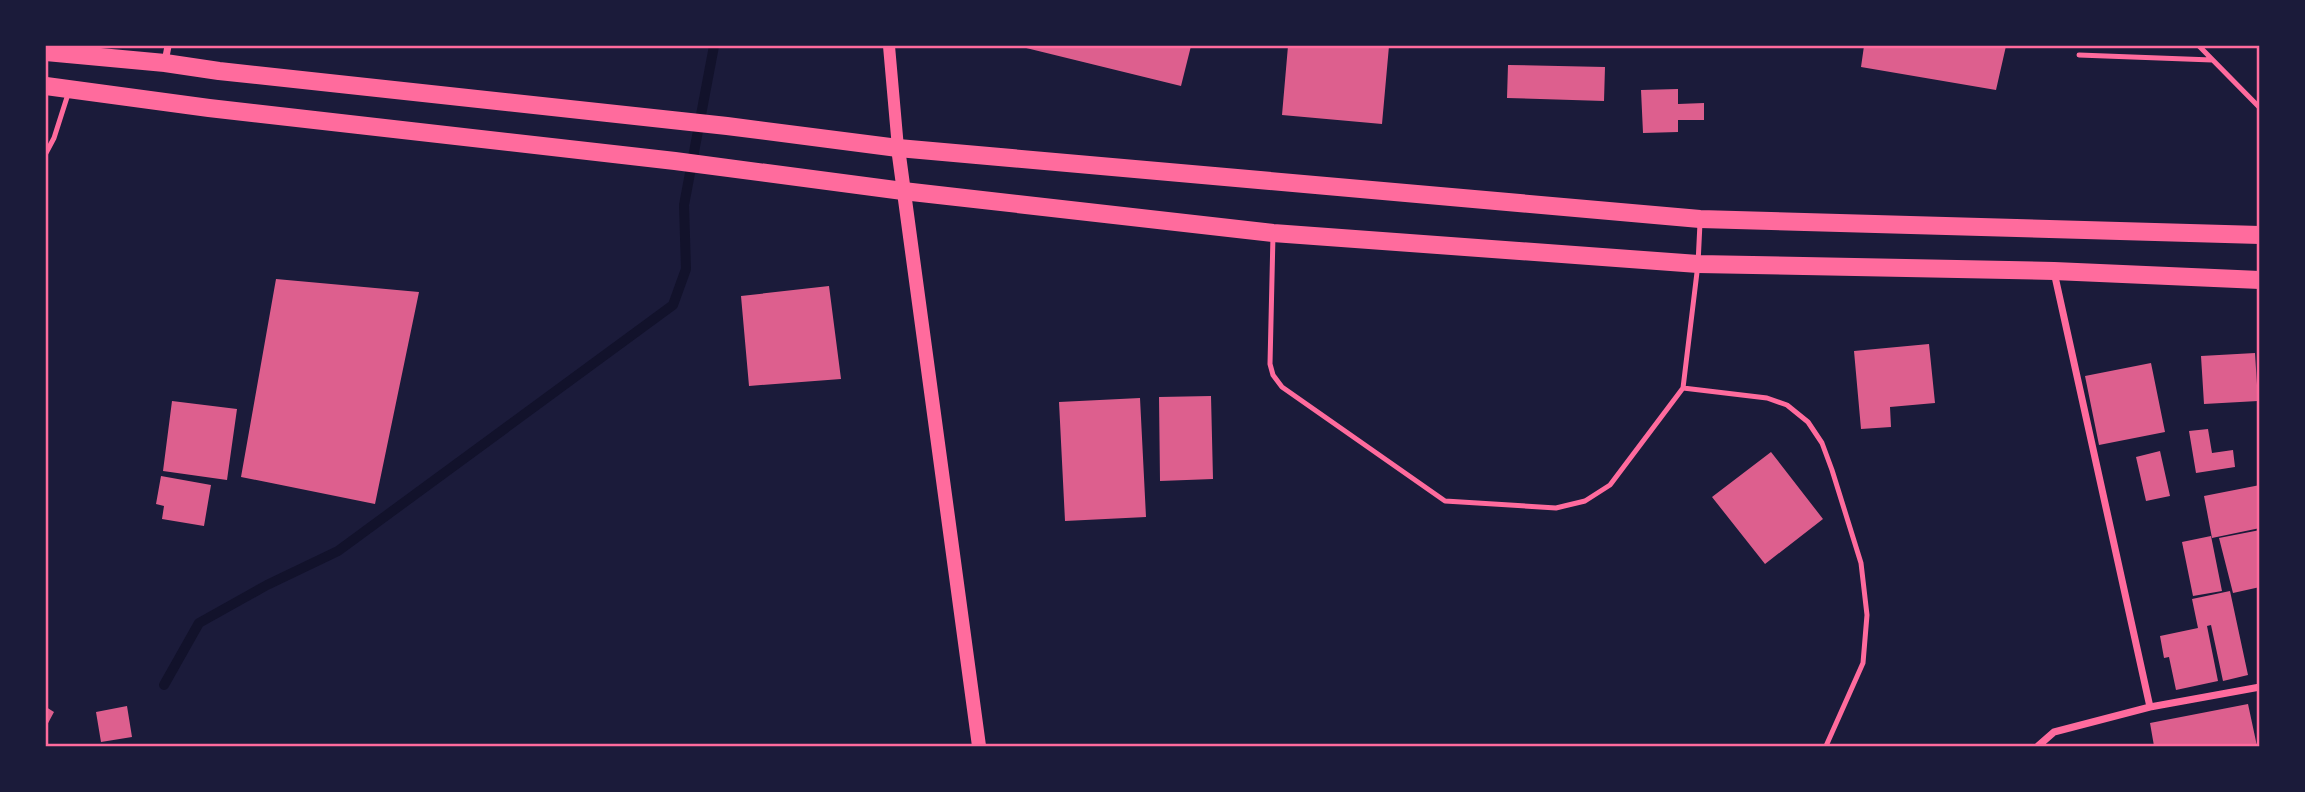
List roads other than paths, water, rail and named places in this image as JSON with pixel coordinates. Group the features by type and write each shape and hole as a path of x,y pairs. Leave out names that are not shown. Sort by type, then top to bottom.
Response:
{"main road":[{"path":"46,52 166,54 219,71 727,126 898,148 1700,219 2259,235"},
{"path":"46,86 209,108 1273,233 1698,264 2054,271 2259,280"},
{"path":"898,148 979,747"}],"street":[{"path":"888,46 898,148"},
{"path":"2054,271 2150,707"},
{"path":"2038,747 2054,733 2150,707 2259,687"}],"lane":[{"path":"2199,46 2259,108"},
{"path":"2078,55 2212,60"},
{"path":"46,153 54,138 70,89"},
{"path":"1273,233 1270,364 1273,375 1282,387 1446,501 1556,508 1585,501 1610,485 1683,388 1698,264 1700,219"},
{"path":"1683,388 1768,397 1787,405 1808,422 1822,443 1861,563 1867,615 1863,663 1826,747"}],"waterway":[{"path":"164,685 199,623 267,585 338,551 673,305 686,269 684,205 714,46"}]}
